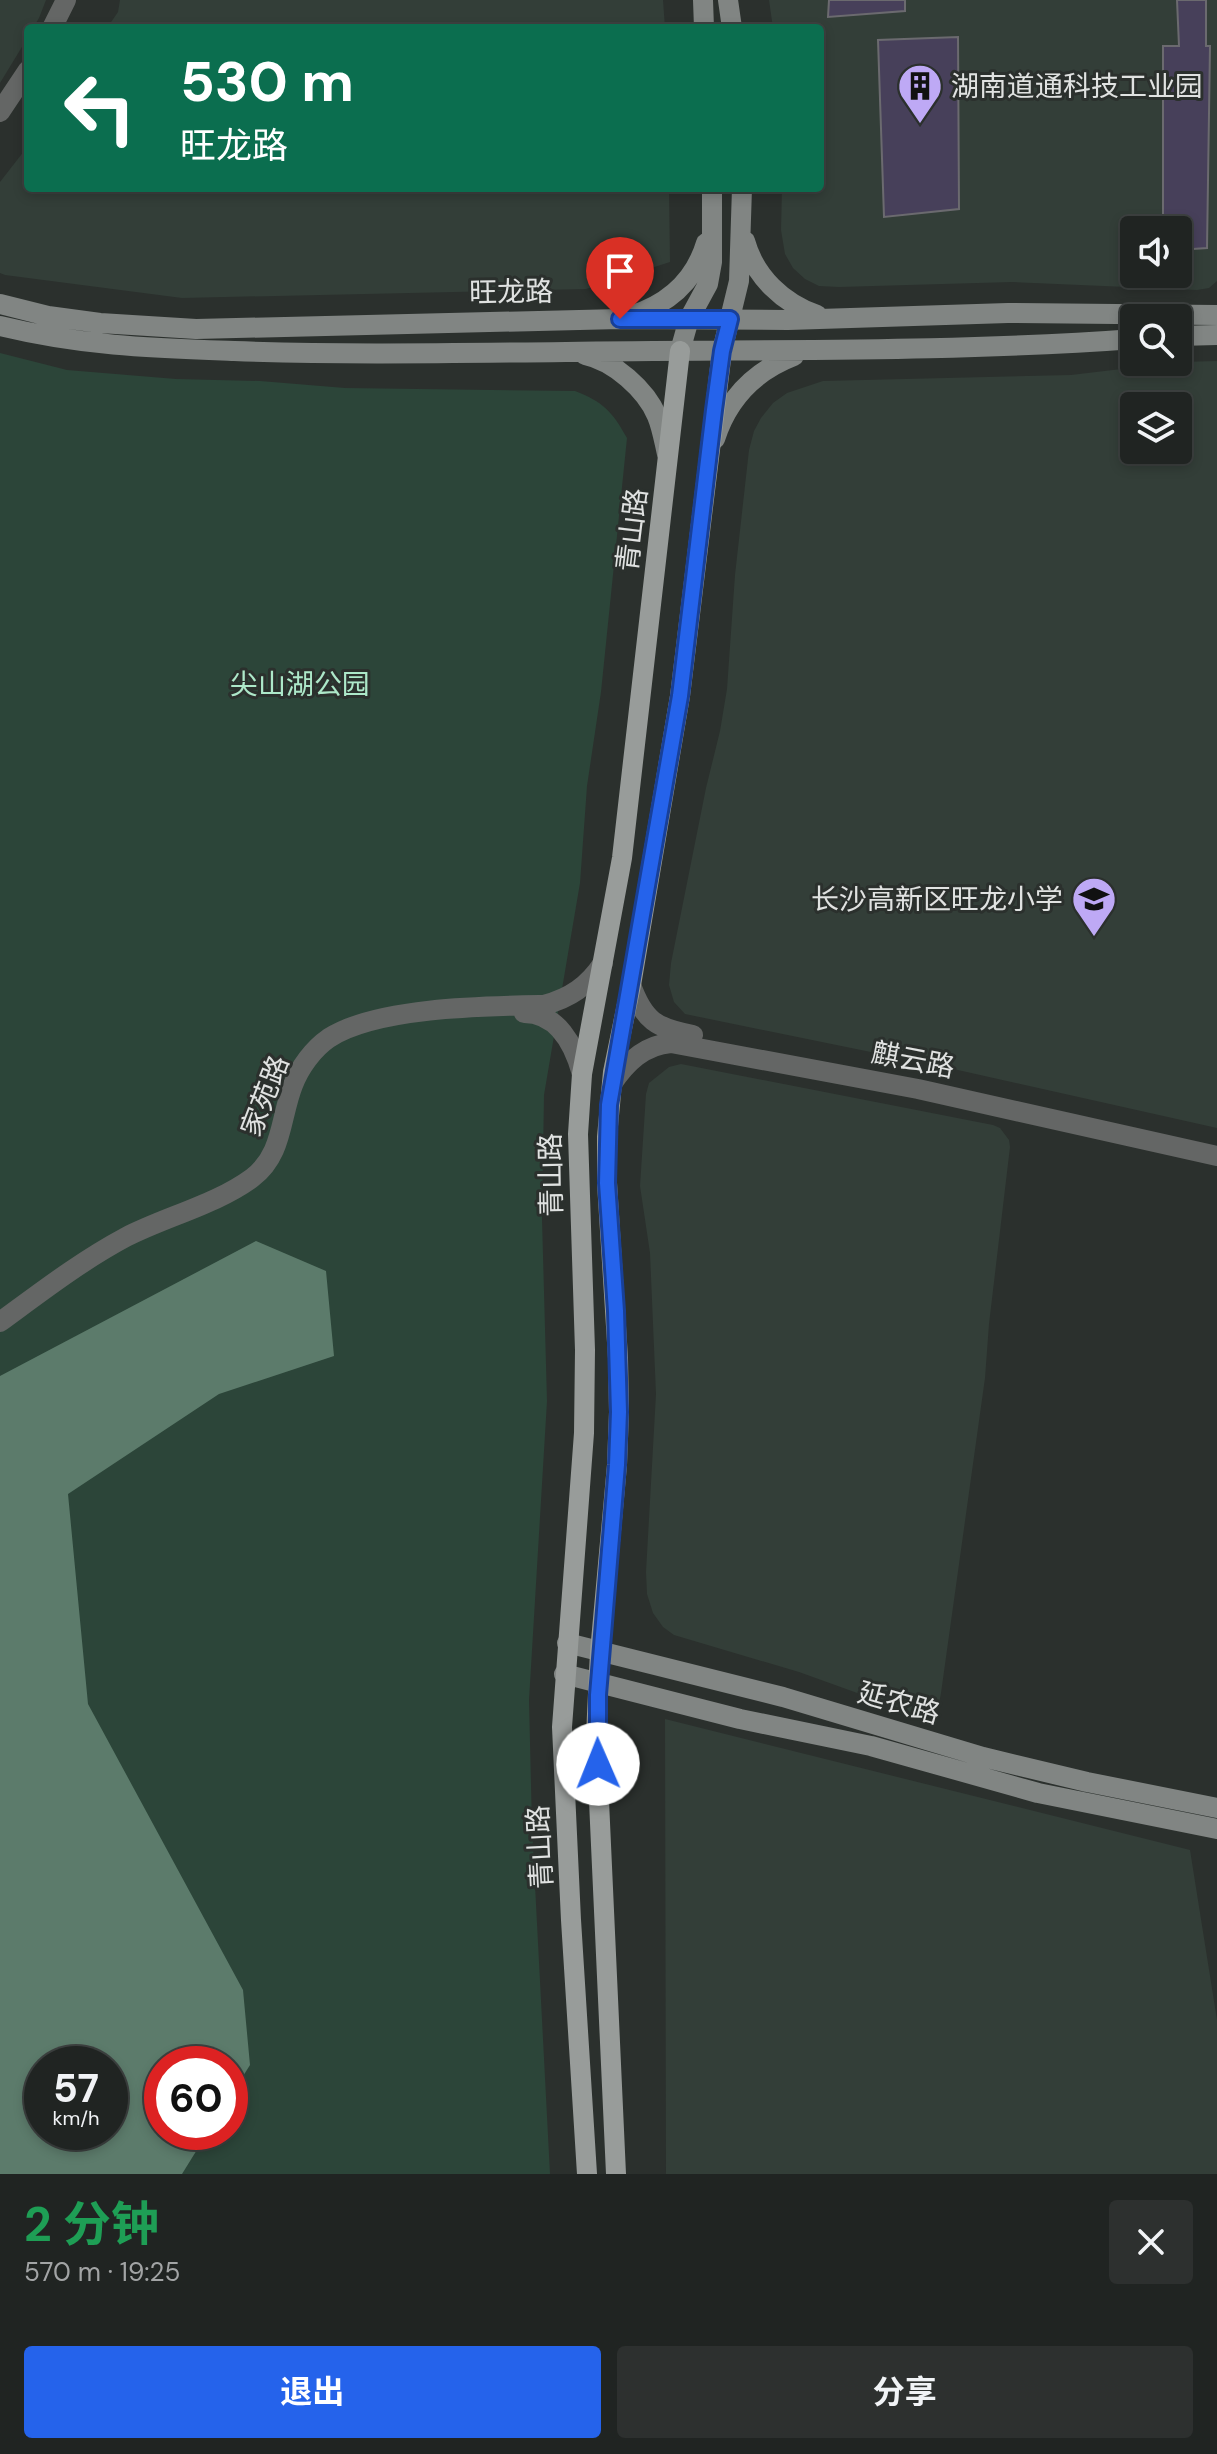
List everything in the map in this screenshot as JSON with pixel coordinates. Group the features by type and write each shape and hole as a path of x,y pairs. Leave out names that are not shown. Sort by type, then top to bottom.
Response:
{"main road":[{"path":"703,0 704,24"},
{"path":"728,0 731,24"},
{"name":"青山路","path":"616,2174 596,1735 619,1412 607,1137 612,1084 680,696 722,351 739,281 742,192"},
{"path":"620,319 655,306 694,274 707,240 712,198"},
{"name":"青山路","path":"587,2174 562,1727 584,1433 585,1350 578,1134 582,1074 622,858 680,351 689,319 708,284 712,262 712,198"},
{"path":"741,229 752,260 763,278 778,293 807,312 841,318"},
{"name":"旺龙路","path":"0,304 48,316 100,323 196,329 1008,313 1217,315"},
{"path":"0,326 68,340 165,350 357,355 826,351 1058,345 1120,340"},
{"path":"1192,336 1217,335"},
{"path":"707,462 726,411 749,382 777,362 798,354 826,351"},
{"path":"570,352 609,365 646,397 660,424 668,460"},
{"name":"延农路","path":"567,1643 783,1697 983,1757 1217,1808"},
{"name":"延农路","path":"564,1674 740,1719 871,1746 1038,1793 1217,1829"}],"street":[{"path":"54,24 66,0"},
{"path":"65,24 76,0"},
{"path":"0,112 24,76"},
{"path":"0,128 24,93"},
{"name":"家苑路","path":"0,1322 94,1255 160,1221 220,1197 254,1176 273,1154 297,1076 307,1059 330,1038 378,1020 474,1006 544,1005 578,992 595,976 603,963"},
{"name":"麒云路","path":"631,985 647,1017 668,1030 979,1093 1217,1146"},
{"name":"家苑路","path":"0,1332 97,1260 129,1243 223,1206 259,1184 272,1173 282,1157 305,1081 320,1059 336,1045 356,1036 377,1029 474,1012 532,1013 545,1017 566,1036 582,1074"},
{"name":"麒云路","path":"612,1084 635,1057 657,1045 671,1043 932,1092 1217,1156"}],"shaded area":[{"path":"0,0 46,0 35,24 24,24 24,44 0,83"},
{"path":"120,0 663,0 665,24 110,24 118,12"},
{"name":"湖南道通科技工业园","path":"769,0 1217,0 1217,281 1209,288 1197,290 1151,288 1192,288 1192,216 1120,216 1120,287 1012,282 819,286 793,268 785,254 781,230 782,192 824,192 824,24 772,24"},
{"path":"24,151 24,192 669,192 670,262 586,289 182,298 0,273 0,182"},
{"path":"1217,361 1217,1128 949,1068 685,1014 674,1002 669,985 727,689 735,575 749,450 761,418 773,403 787,393 823,381 1071,375 1120,369 1120,376 1192,376 1192,362"},
{"path":"681,1064 993,1125 1000,1128 1009,1140 985,1378 941,1693 938,1709 930,1715 921,1716 799,1672 674,1635 663,1627 653,1613 647,1594 646,1572 656,1394 650,1253 640,1186 649,1083 669,1067"},
{"path":"256,1241 326,1271 334,1356 219,1394 68,1494 88,1704 243,1990 250,2065 248,2068 248,2046 144,2046 144,2150 197,2150 182,2174 0,2174 0,1376"},
{"path":"665,1719 1190,1850 1217,2020 1217,2174 666,2174"}],"green space":[{"name":"尖山湖公园","path":"0,353 67,370 176,379 260,381 345,388 575,391 606,408 627,438 601,692 587,786 580,883 544,1095 542,1219 547,1401 529,1700 532,1827 550,2174 0,2174"}],"building":[{"path":"829,0 905,0 905,11 828,17"},
{"path":"1177,0 1206,0 1206,46 1210,46 1207,248 1192,249 1192,216 1163,216 1163,46 1179,46"},
{"name":"湖南道通科技工业园","path":"958,37 959,209 884,217 878,40"}],"place":[{"name":"湖南道通科技工业园","path":"920,125"},
{"name":"长沙高新区旺龙小学","path":"1094,938"}],"route":[{"path":"598,1764 596,1735 600,1652 606,1607 619,1412 607,1183 609,1105 680,696 714,410 730,319 620,319"}]}
